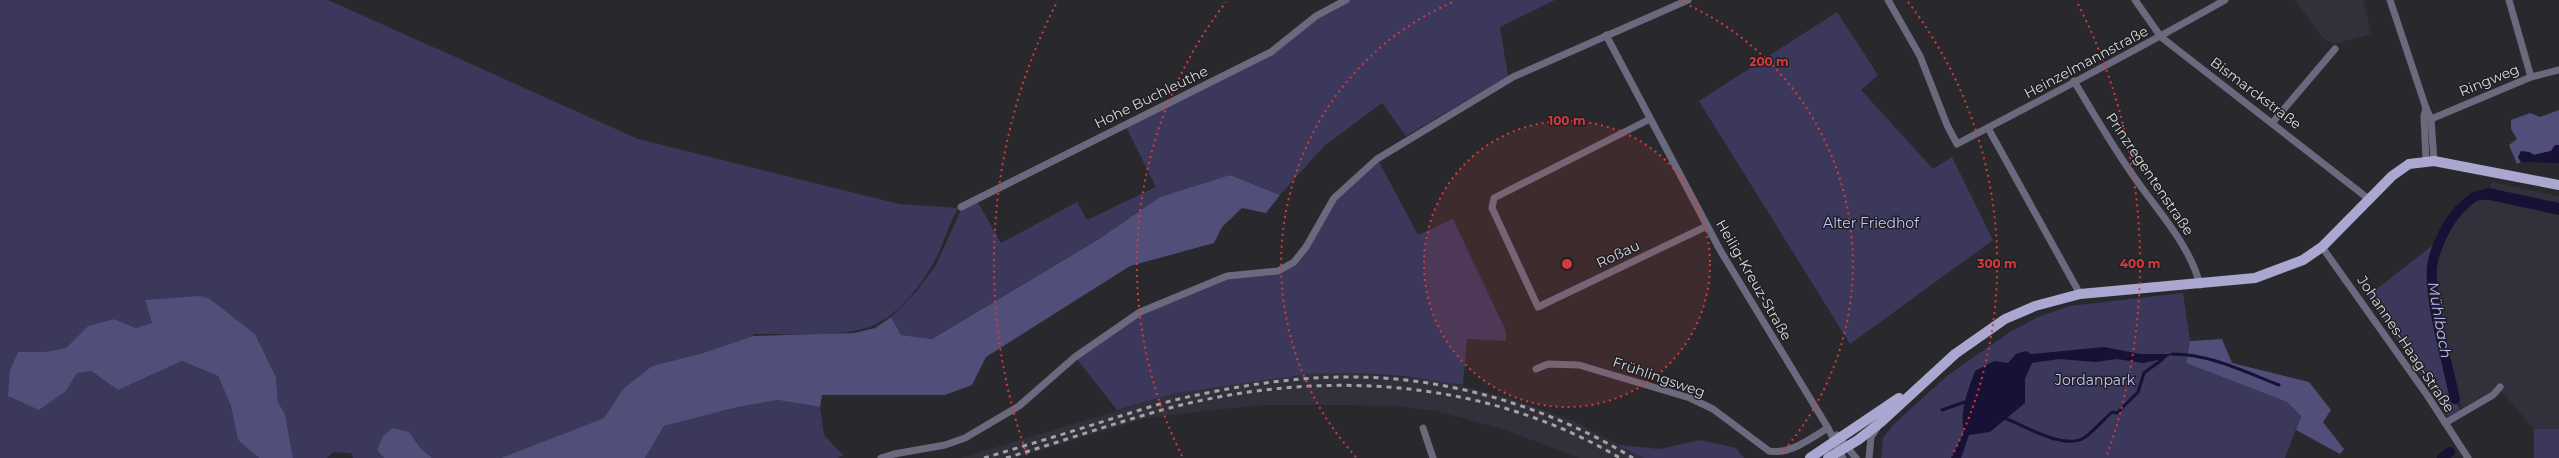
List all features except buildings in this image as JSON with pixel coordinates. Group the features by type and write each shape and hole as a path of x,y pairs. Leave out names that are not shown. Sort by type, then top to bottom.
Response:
{"main road":[{"path":"1828,458 1955,354 2005,319 2035,306 2080,294 2200,285 2255,278 2303,260 2322,247 2399,170 2409,164 2430,161 2559,185"},
{"path":"1810,458 1841,447 1881,422 1919,384"}],"street":[{"name":"Hohe Buchleuthe","path":"961,207 1270,52 1316,16 1346,0"},
{"path":"881,458 894,454 945,445 971,435 1019,406 1075,357 1140,312 1227,276 1278,271 1294,262 1306,247 1334,198 1377,159 1513,77 1688,0"},
{"name":"Heinzelmannstraße","path":"1888,0 1920,56 1947,125 1957,144 2074,81 2161,37 2225,0"},
{"name":"Bismarckstraße","path":"2135,0 2161,37 2273,122 2370,200"},
{"path":"2390,0 2431,119 2430,161"},
{"path":"2509,0 2531,77"},
{"name":"Heilig-Kreuz-Straße","path":"1606,35 1707,226 1829,429"},
{"path":"2273,122 2335,49"},
{"name":"Ringweg","path":"2431,119 2531,77 2559,70"},
{"name":"Prinzregentenstraße","path":"2074,81 2130,172 2174,232 2198,276 2200,285"},
{"path":"2426,108 2424,116 2430,161"},
{"name":"Roßau","path":"1650,119 1494,198 1492,208 1538,307 1707,226"},
{"path":"1988,128 2080,294"},
{"name":"Johannes-Haag-Straße","path":"2322,247 2362,301 2468,458"},
{"name":"Frühlingsweg","path":"1536,369 1548,364 1579,365 1690,398 1712,409 1769,451 1778,452 1799,445 1829,429"},
{"path":"2444,423 2489,398 2500,387"},
{"path":"1869,458 1871,437 1881,422"},
{"path":"1423,428 1433,458"},
{"path":"1829,429 1841,447 1856,458"}],"shaded area":[{"path":"2295,0 2363,0 2371,34 2334,44 2323,38"},
{"path":"2559,110 2559,145 2555,145 2551,151 2534,155 2529,152 2518,157 2521,162 2517,164 2509,145 2517,139 2511,129 2511,120 2530,113 2540,117"},
{"path":"2555,145 2559,145 2559,163 2521,162 2518,157 2521,151 2529,152 2534,155 2551,151"},
{"path":"1230,175 1280,195 1266,213 1242,208 1222,227 1214,243 1130,266 986,357 972,385 945,395 822,395 820,407 778,400 738,407 664,426 645,458 501,458 604,418 623,389 652,366 703,353 753,336 854,333 875,328 891,317 901,335 932,339 1099,239 1160,197"},
{"path":"2491,182 2559,196 2559,429 2534,429 2497,386 2484,397 2463,408 2457,398 2437,301 2435,268 2451,223 2472,198 2490,195"},
{"path":"2489,188 2559,203 2559,215 2489,200 2484,189"},
{"path":"199,296 210,299 255,334 276,377 278,402 285,414 293,458 259,458 238,440 231,406 218,376 182,361 118,390 91,371 77,373 66,391 39,410 8,396 10,370 18,352 46,352 66,348 88,326 114,319 136,328 152,323 145,300"},
{"path":"2222,339 2232,363 2309,382 2331,410 2323,422 2344,449 2340,454 2296,430 2301,416 2287,402 2186,363 2190,341"},
{"path":"2104,347 2140,354 2172,354 2163,359 2143,363 2117,359 2096,362 2059,359 2032,363 2025,379 2025,403 1990,432 1969,435 1961,458 1951,458 1964,432 1963,409 1975,371 1994,361 2008,363 2016,354 2026,351 2031,354"},
{"path":"1357,373 1443,381 1512,399 1574,421 1644,458 1579,458 1500,428 1436,411 1398,406 1261,405 1143,419 1014,458 961,458 1176,393 1309,374"},
{"path":"393,428 409,432 421,449 432,458 384,458 377,450 383,436"}],"green space":[{"path":"0,0 328,0 638,139 899,204 958,208 937,257 928,272 908,299 900,307 892,314 874,325 848,332 832,334 753,334 753,336 703,353 652,366 623,389 604,418 501,458 432,458 421,449 409,432 383,436 378,450 384,458 353,458 351,453 333,452 327,458 293,458 285,414 278,402 276,377 255,334 210,299 145,300 153,323 136,328 114,319 88,326 66,348 47,352 19,352 66,391 77,373 91,371 118,390 182,361 218,376 231,406 238,440 259,458 0,458"},
{"path":"1349,0 1555,0 1500,27 1508,76 1406,136 1382,103 1324,146 1280,195 1230,175 1160,197 1099,239 932,339 901,335 891,317 916,292 936,265 962,208 977,201 1001,243 1077,202 1087,220 1156,187 1126,127 1271,54 1317,18"},
{"name":"Alter Friedhof","path":"1837,12 1878,75 1861,90 1933,169 1952,157 1993,240 1850,344 1699,101"},
{"path":"1379,162 1418,235 1453,219 1506,331 1506,341 1467,339 1463,385 1404,376 1357,373 1309,374 1176,393 1117,410 1077,359 1140,314 1227,279 1279,273 1295,263 1335,200"},
{"path":"2438,241 2430,267 2433,301 2454,400 2460,410 2448,416 2368,296"},
{"name":"Jordanpark","path":"2183,293 2190,341 2186,363 2287,402 2301,416 2285,458 1881,458 1883,438 1894,424 1948,375 2010,332 2038,317 2070,306"},
{"path":"778,400 820,407 824,435 843,455 838,458 645,458 664,426 738,407"},
{"path":"2534,429 2559,429 2559,458 2534,458"},
{"path":"1700,440 1736,448 1744,458 1644,458 1618,445 1660,449"}],"waterway":[{"name":"Mühlbach","path":"2455,399 2433,297 2433,260 2438,244 2446,229 2454,215 2464,205 2476,196 2498,196"},
{"path":"2172,354 2214,360 2279,385"},
{"path":"2005,418 2044,436 2066,441 2076,441 2084,438 2112,412 2117,413 2138,392 2144,373 2163,359"},
{"path":"1942,410 1965,402"},
{"name":"Mühlbach","path":"2442,458 2450,452"}],"railway":[{"path":"984,458 1154,406 1201,394 1289,380 1334,377 1392,379 1428,383 1500,399 1569,424 1633,458"},
{"path":"1006,458 1177,406 1233,394 1290,387 1347,385 1404,388 1460,397 1515,411 1569,432 1620,458"}]}
